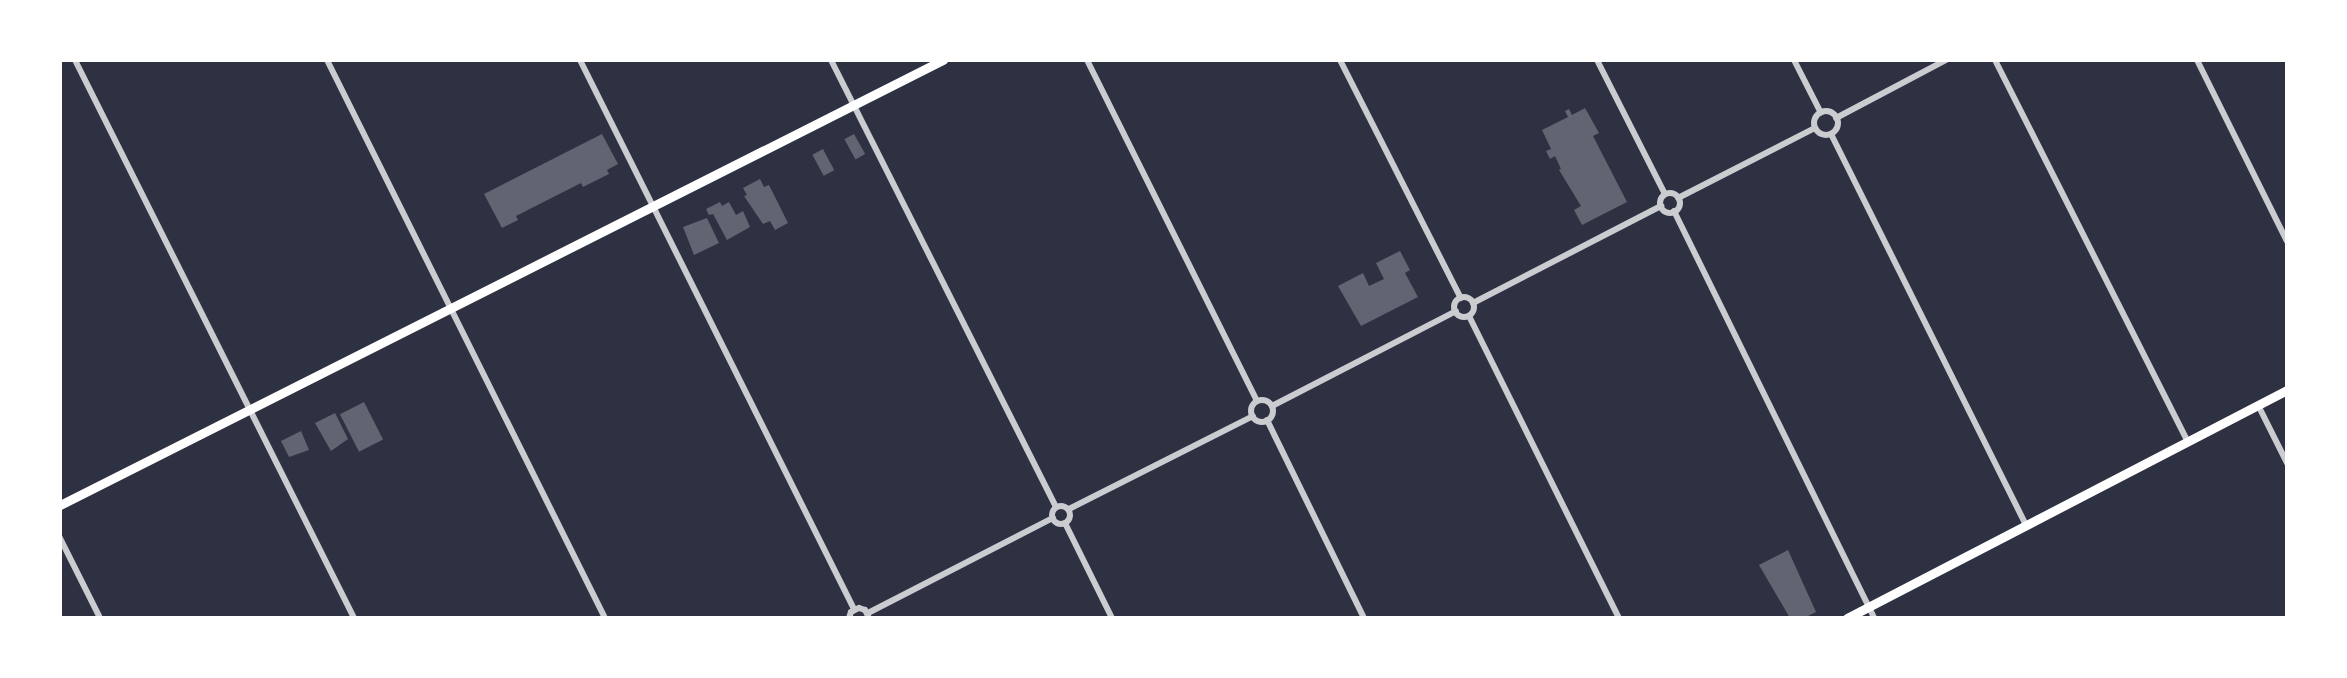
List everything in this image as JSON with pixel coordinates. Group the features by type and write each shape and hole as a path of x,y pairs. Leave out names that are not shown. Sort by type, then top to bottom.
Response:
{"main road":[{"path":"60,505 451,311 943,60"},
{"path":"1847,618 2287,390"}],"street":[{"path":"75,60 354,618"},
{"path":"327,60 605,618"},
{"path":"580,60 854,609"},
{"path":"831,60 1056,507 1053,518 869,616 862,608 854,609"},
{"path":"1087,60 1257,401"},
{"path":"1340,60 1461,298 1473,303 1661,206 1665,194 1597,60"},
{"path":"1794,60 1821,113"},
{"path":"1836,118 1946,60"},
{"path":"1995,60 2188,442"},
{"path":"2197,60 2287,241"},
{"path":"1830,112 1836,118 1837,128 1831,134 1822,135 1815,128 1814,121 1821,113 1830,112"},
{"path":"1678,198 1815,128"},
{"path":"1831,134 2026,525"},
{"path":"1661,206 1667,212 1679,206 1678,198 1672,193 1665,194"},
{"path":"1674,211 1874,618"},
{"path":"1461,298 1456,302 1456,311 1461,316 1469,316"},
{"path":"1469,316 1474,310 1473,303"},
{"path":"1272,406 1456,311"},
{"path":"1469,316 1619,618"},
{"path":"1264,400 1272,406 1273,414 1267,420 1259,421 1253,416 1252,407 1257,401 1264,400"},
{"path":"2258,405 2287,463"},
{"path":"1056,507 1069,509 1253,416"},
{"path":"1267,420 1364,618"},
{"path":"1065,523 1070,519 1069,509"},
{"path":"1053,518 1065,523 1112,618"},
{"path":"60,538 100,618"},
{"path":"849,618 854,609"}],"building":[{"path":"1585,108 1599,133 1593,136 1627,202 1582,225 1574,210 1581,206 1559,170 1555,156 1550,159 1546,151 1551,149 1542,130 1568,117 1565,111 1569,109 1572,115"},
{"path":"602,134 618,164 607,170 609,174 583,187 581,183 516,216 518,220 502,228 484,194"},
{"path":"854,134 865,154 856,159 844,139"},
{"path":"823,149 834,170 824,176 812,155"},
{"path":"760,179 764,187 769,185 788,223 775,230 770,221 763,224 744,196 747,195 743,188"},
{"path":"720,202 722,206 729,202 736,215 743,211 750,227 727,240 713,214 709,215 706,209"},
{"path":"707,218 719,243 694,255 683,227"},
{"path":"1400,251 1410,270 1405,273 1418,297 1361,326 1338,286 1363,273 1369,286 1384,279 1376,263"},
{"path":"364,402 383,439 359,452 340,414"},
{"path":"335,413 348,439 331,451 315,423"},
{"path":"301,431 309,450 289,457 281,441"},
{"path":"1788,550 1816,612 1804,618 1790,618 1759,565"}]}
